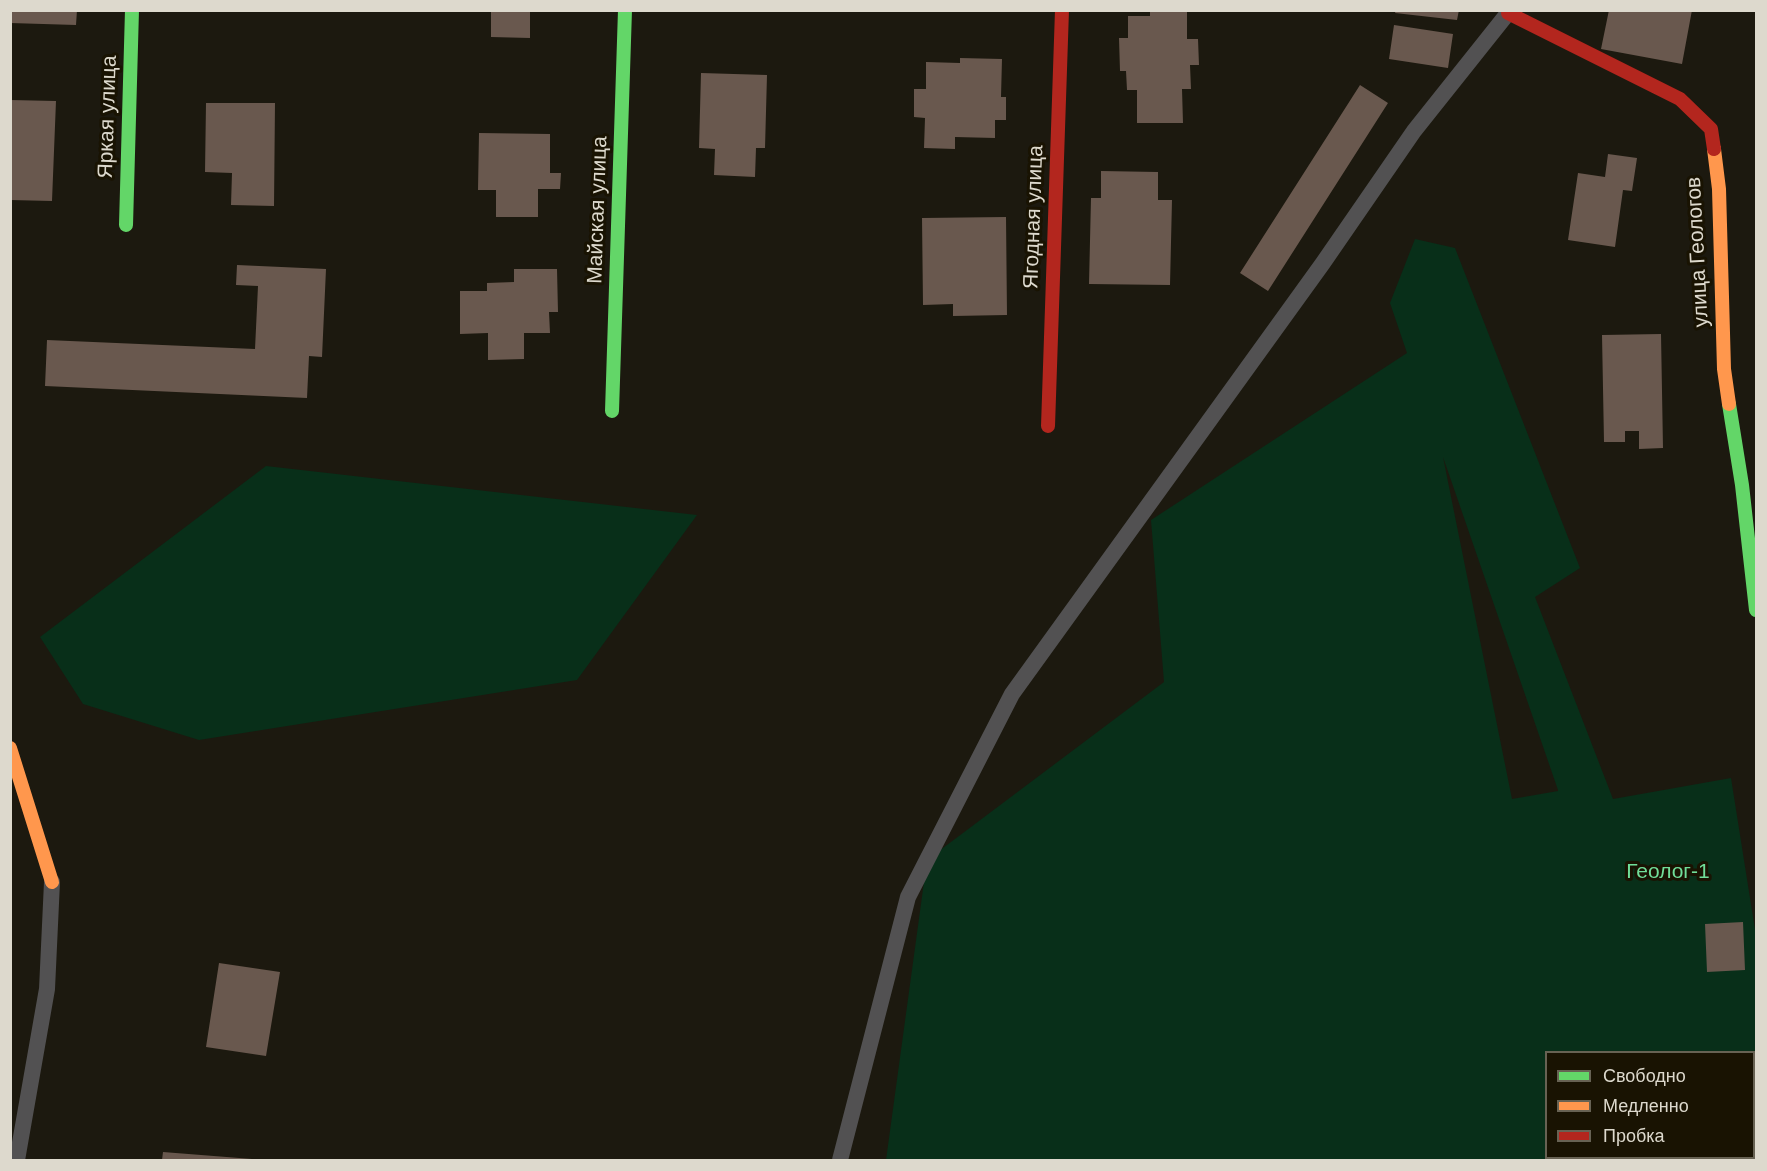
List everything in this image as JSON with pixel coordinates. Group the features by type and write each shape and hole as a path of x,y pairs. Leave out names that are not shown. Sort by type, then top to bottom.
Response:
{"street":[{"name":"Яркая улица","path":"126,225 132,10"},
{"name":"Майская улица","path":"612,411 625,10"},
{"name":"Ягодная улица","path":"1048,426 1062,10"},
{"name":"улица Геологов","path":"1509,12 1680,99 1711,129 1719,189 1724,369 1742,485 1756,610"},
{"path":"10,748 52,882"}],"lane":[{"path":"840,1161 908,897 1012,694 1323,262 1414,131 1509,12"},
{"path":"17,1161 47,989 52,882"}],"green space":[{"name":"Геолог-1","path":"1415,239 1455,248 1580,568 1535,597 1613,799 1731,778 1756,936 1756,1160 1679,1160 1755,1159 1755,1051 1545,1051 1545,1159 1662,1160 886,1160 927,860 1164,682 1151,520 1407,353 1390,303","holes":["1443,457 1558,791 1512,799"]},
{"path":"266,466 697,515 577,680 199,740 83,704 40,637"}],"building":[{"path":"10,10 77,10 76,25 10,23"},
{"path":"491,10 530,10 530,38 491,37"},
{"path":"1150,10 1187,10 1187,39 1198,39 1199,65 1190,65 1191,89 1182,89 1183,123 1137,123 1137,90 1127,90 1126,71 1120,71 1119,38 1128,38 1128,16 1150,16"},
{"path":"1396,10 1459,10 1457,20 1395,13"},
{"path":"1609,10 1692,10 1682,64 1601,49"},
{"path":"1394,25 1453,34 1448,68 1389,59"},
{"path":"960,58 1002,59 1001,97 1006,97 1006,120 995,120 995,138 955,137 955,149 924,148 925,118 914,117 914,89 926,89 926,62 960,63"},
{"path":"701,73 767,75 765,148 756,148 755,177 714,175 715,149 699,148"},
{"path":"1360,85 1388,103 1268,291 1240,273"},
{"path":"10,100 56,101 52,201 10,200"},
{"path":"206,103 275,103 274,206 231,205 232,173 205,172"},
{"path":"479,133 550,134 550,173 561,173 560,189 538,189 538,217 496,217 496,190 478,190"},
{"path":"1608,154 1637,158 1632,191 1623,190 1615,247 1568,240 1578,173 1605,177"},
{"path":"1101,171 1158,172 1158,200 1172,200 1170,285 1089,284 1091,198 1101,198"},
{"path":"1006,217 1007,315 953,316 953,304 923,305 922,218"},
{"path":"237,265 326,269 322,357 309,356 307,398 45,386 47,340 255,349 258,286 236,285"},
{"path":"514,269 557,269 558,312 549,312 550,333 524,333 524,359 488,360 488,333 460,334 460,291 487,291 487,283 514,282"},
{"path":"1661,334 1663,448 1639,449 1639,431 1625,431 1625,442 1604,442 1602,335"},
{"path":"1743,922 1745,970 1707,972 1705,924"},
{"path":"219,963 280,972 266,1056 206,1047"},
{"path":"163,1152 252,1159 252,1160 162,1160"}],"traffic: fast":[{"path":"126,225 132,10"},
{"path":"612,411 625,10"},
{"path":"1729,404 1742,485 1756,610"}],"traffic: slow":[{"path":"1714,149 1719,189 1724,369 1729,404"},
{"path":"10,748 52,882"}],"traffic: jam":[{"path":"1048,426 1062,10"},
{"path":"1509,10 1508,13 1680,99 1711,129 1714,149"}]}
